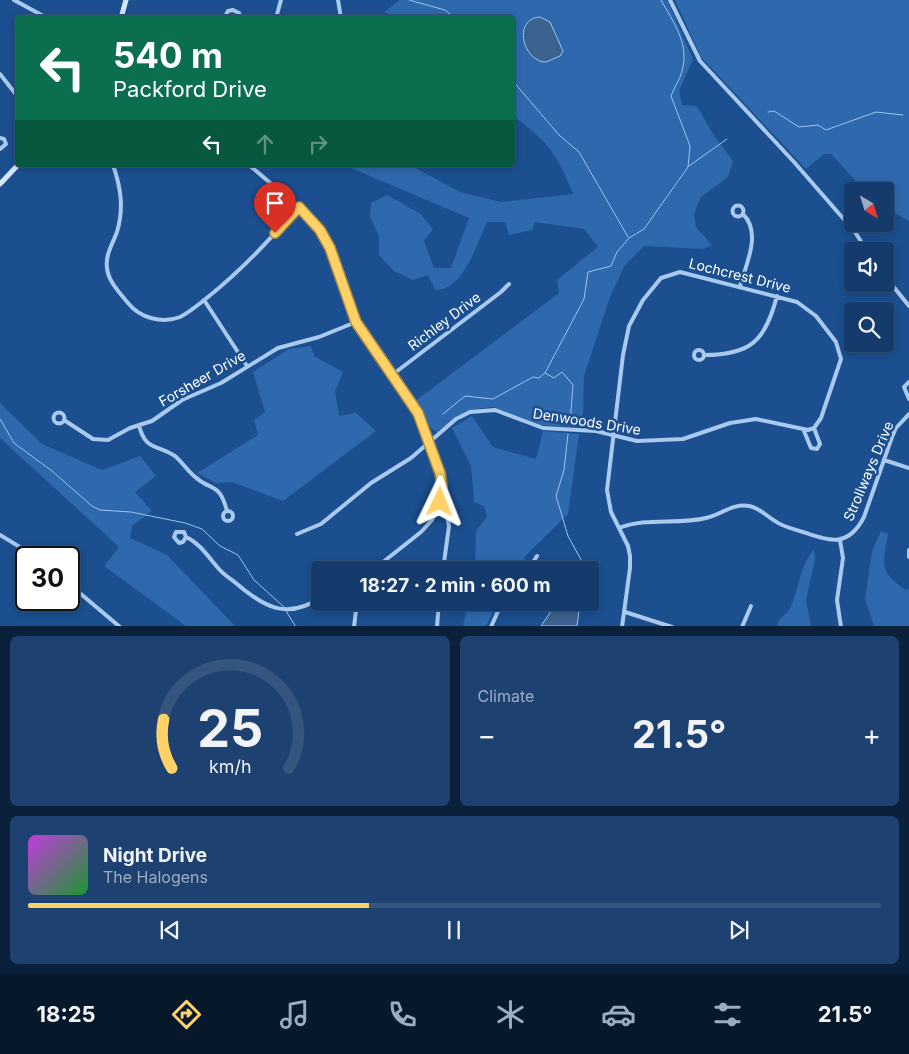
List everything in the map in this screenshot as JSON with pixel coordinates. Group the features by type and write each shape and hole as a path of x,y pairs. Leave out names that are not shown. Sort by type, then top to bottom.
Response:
{"main road":[{"path":"122,15 126,0"},
{"path":"0,184 16,167"}],"street":[{"path":"14,0 42,15"},
{"path":"277,15 281,0"},
{"path":"338,0 340,15"},
{"path":"670,0 700,61 794,162 862,242"},
{"path":"226,15 232,10 239,15"},
{"path":"0,74 15,93"},
{"path":"0,138 4,139 6,144 0,149"},
{"path":"114,167 121,193 122,205 106,265 110,280 132,307 139,313 155,319 179,317 204,300 240,271 299,207"},
{"path":"252,167 299,207 320,230 330,248 356,322 418,413 429,437 429,444 438,466 442,485 438,509 421,532 385,561"},
{"path":"740,286 753,237 751,226 743,214"},
{"name":"Lochcrest Drive","path":"613,437 623,355 630,326 643,300 656,284 667,274 687,272 797,302 811,311 836,342 841,353 840,364 821,418 814,428"},
{"name":"Richley Drive","path":"392,375 509,284"},
{"path":"894,287 909,306"},
{"path":"704,355 736,352 751,345 768,325 777,296"},
{"path":"204,300 247,366"},
{"name":"Forsheer Drive","path":"64,420 97,441 113,439 130,428 152,421 182,400 221,383 286,344 319,337 356,322"},
{"path":"909,382 904,386 909,399"},
{"name":"Denwoods Drive","path":"297,534 321,524 371,483 429,444 456,419 470,412 482,410 500,412 543,428 596,431 613,437 637,441 670,441 694,436 730,423 756,419 771,421 804,431"},
{"name":"Strollways Drive","path":"840,540 852,534 859,527 896,428 909,414"},
{"path":"139,425 142,437 148,444 174,456 195,477 218,491 227,511"},
{"path":"814,428 820,444 817,449 811,448 804,431 814,428"},
{"path":"613,437 607,498 611,512 628,546 630,568 622,626"},
{"path":"884,460 909,468"},
{"path":"619,528 634,524 704,519 728,508 747,506 763,512 774,521 786,527 829,541 840,540 843,558 837,600 841,626"},
{"path":"438,509 447,516 449,526 444,561"},
{"path":"0,535 18,546"},
{"path":"186,537 194,540 223,574 255,599 268,606 285,610 311,604"},
{"path":"909,550 909,557"},
{"path":"534,561 537,556"},
{"path":"80,593 120,626"},
{"path":"742,626 751,606"},
{"path":"354,626 355,611"},
{"path":"437,626 438,611"},
{"path":"491,626 498,611"},
{"path":"625,612 672,626"}],"shaded area":[{"path":"400,0 667,0 693,59 679,91 682,105 697,106 713,134 733,161 728,177 701,197 694,214 696,227 712,245 704,249 644,246 625,265 610,297 584,376 583,416 577,427 541,425 492,407 471,410 458,416 437,432 432,429 414,402 559,293 557,280 598,247 584,229 535,222 532,230 509,235 505,222 487,222 468,265 461,275 454,283 445,288 435,290 428,275 413,280 394,271 379,255 379,236 370,217 371,203 387,195 421,214 433,229 424,241 434,268 451,268 469,218 349,167 414,167 460,192 501,202 573,194 562,168 550,149 515,118 515,15 392,15 384,12"},
{"path":"675,0 909,0 909,221 894,213 894,182 857,182 831,154 824,154 806,169 701,57"},
{"path":"540,17 550,22 563,51 560,56 546,62 538,60 531,55 524,40 526,25 531,20"},
{"path":"311,346 314,356 343,372 335,391 339,416 356,413 376,431 283,501 232,482 216,483 197,473 258,435 254,420 265,412 253,372 289,349"},
{"path":"0,403 42,444 102,470 140,456 156,476 135,492 152,511 132,526 130,538 167,555 235,626 186,626 104,566 119,547 0,438"},
{"path":"472,416 493,447 536,459 543,431 579,434 568,514 525,556 524,561 475,561 476,531 487,517 484,506 474,502 471,466 452,428"},
{"path":"881,531 888,534 884,560 887,572 906,590 909,589 909,626 874,626 865,599 872,551"},
{"path":"814,549 815,559 806,600 811,626 777,626 780,619 790,608 802,570"},
{"path":"466,611 494,611 486,626 463,626"},
{"path":"551,611 579,611 577,626 541,626"}],"waterway":[{"path":"409,0 445,10 451,15"},
{"path":"570,423 573,385 562,372 554,378 545,373 584,299 588,272 611,266 617,252 629,238 644,229 688,167 690,146 671,96 681,74 684,52 679,34 661,0"},
{"path":"515,84 559,135 579,152 628,237"},
{"path":"768,112 774,111 799,127 818,125 826,130 876,112 903,115"},
{"path":"689,166 727,139"},
{"path":"443,414 465,396 493,399 533,377 539,378 545,373"},
{"path":"0,419 14,443 52,471 92,506 100,510 131,512 185,523 202,529 220,546 238,555 254,580 284,607"},
{"path":"568,434 564,470 556,496 568,536 582,561"},
{"path":"286,611 295,626"}],"route":[{"path":"275,233 299,207 320,230 335,257 356,322 418,413 426,430 440,473 442,495 440,502"}]}
